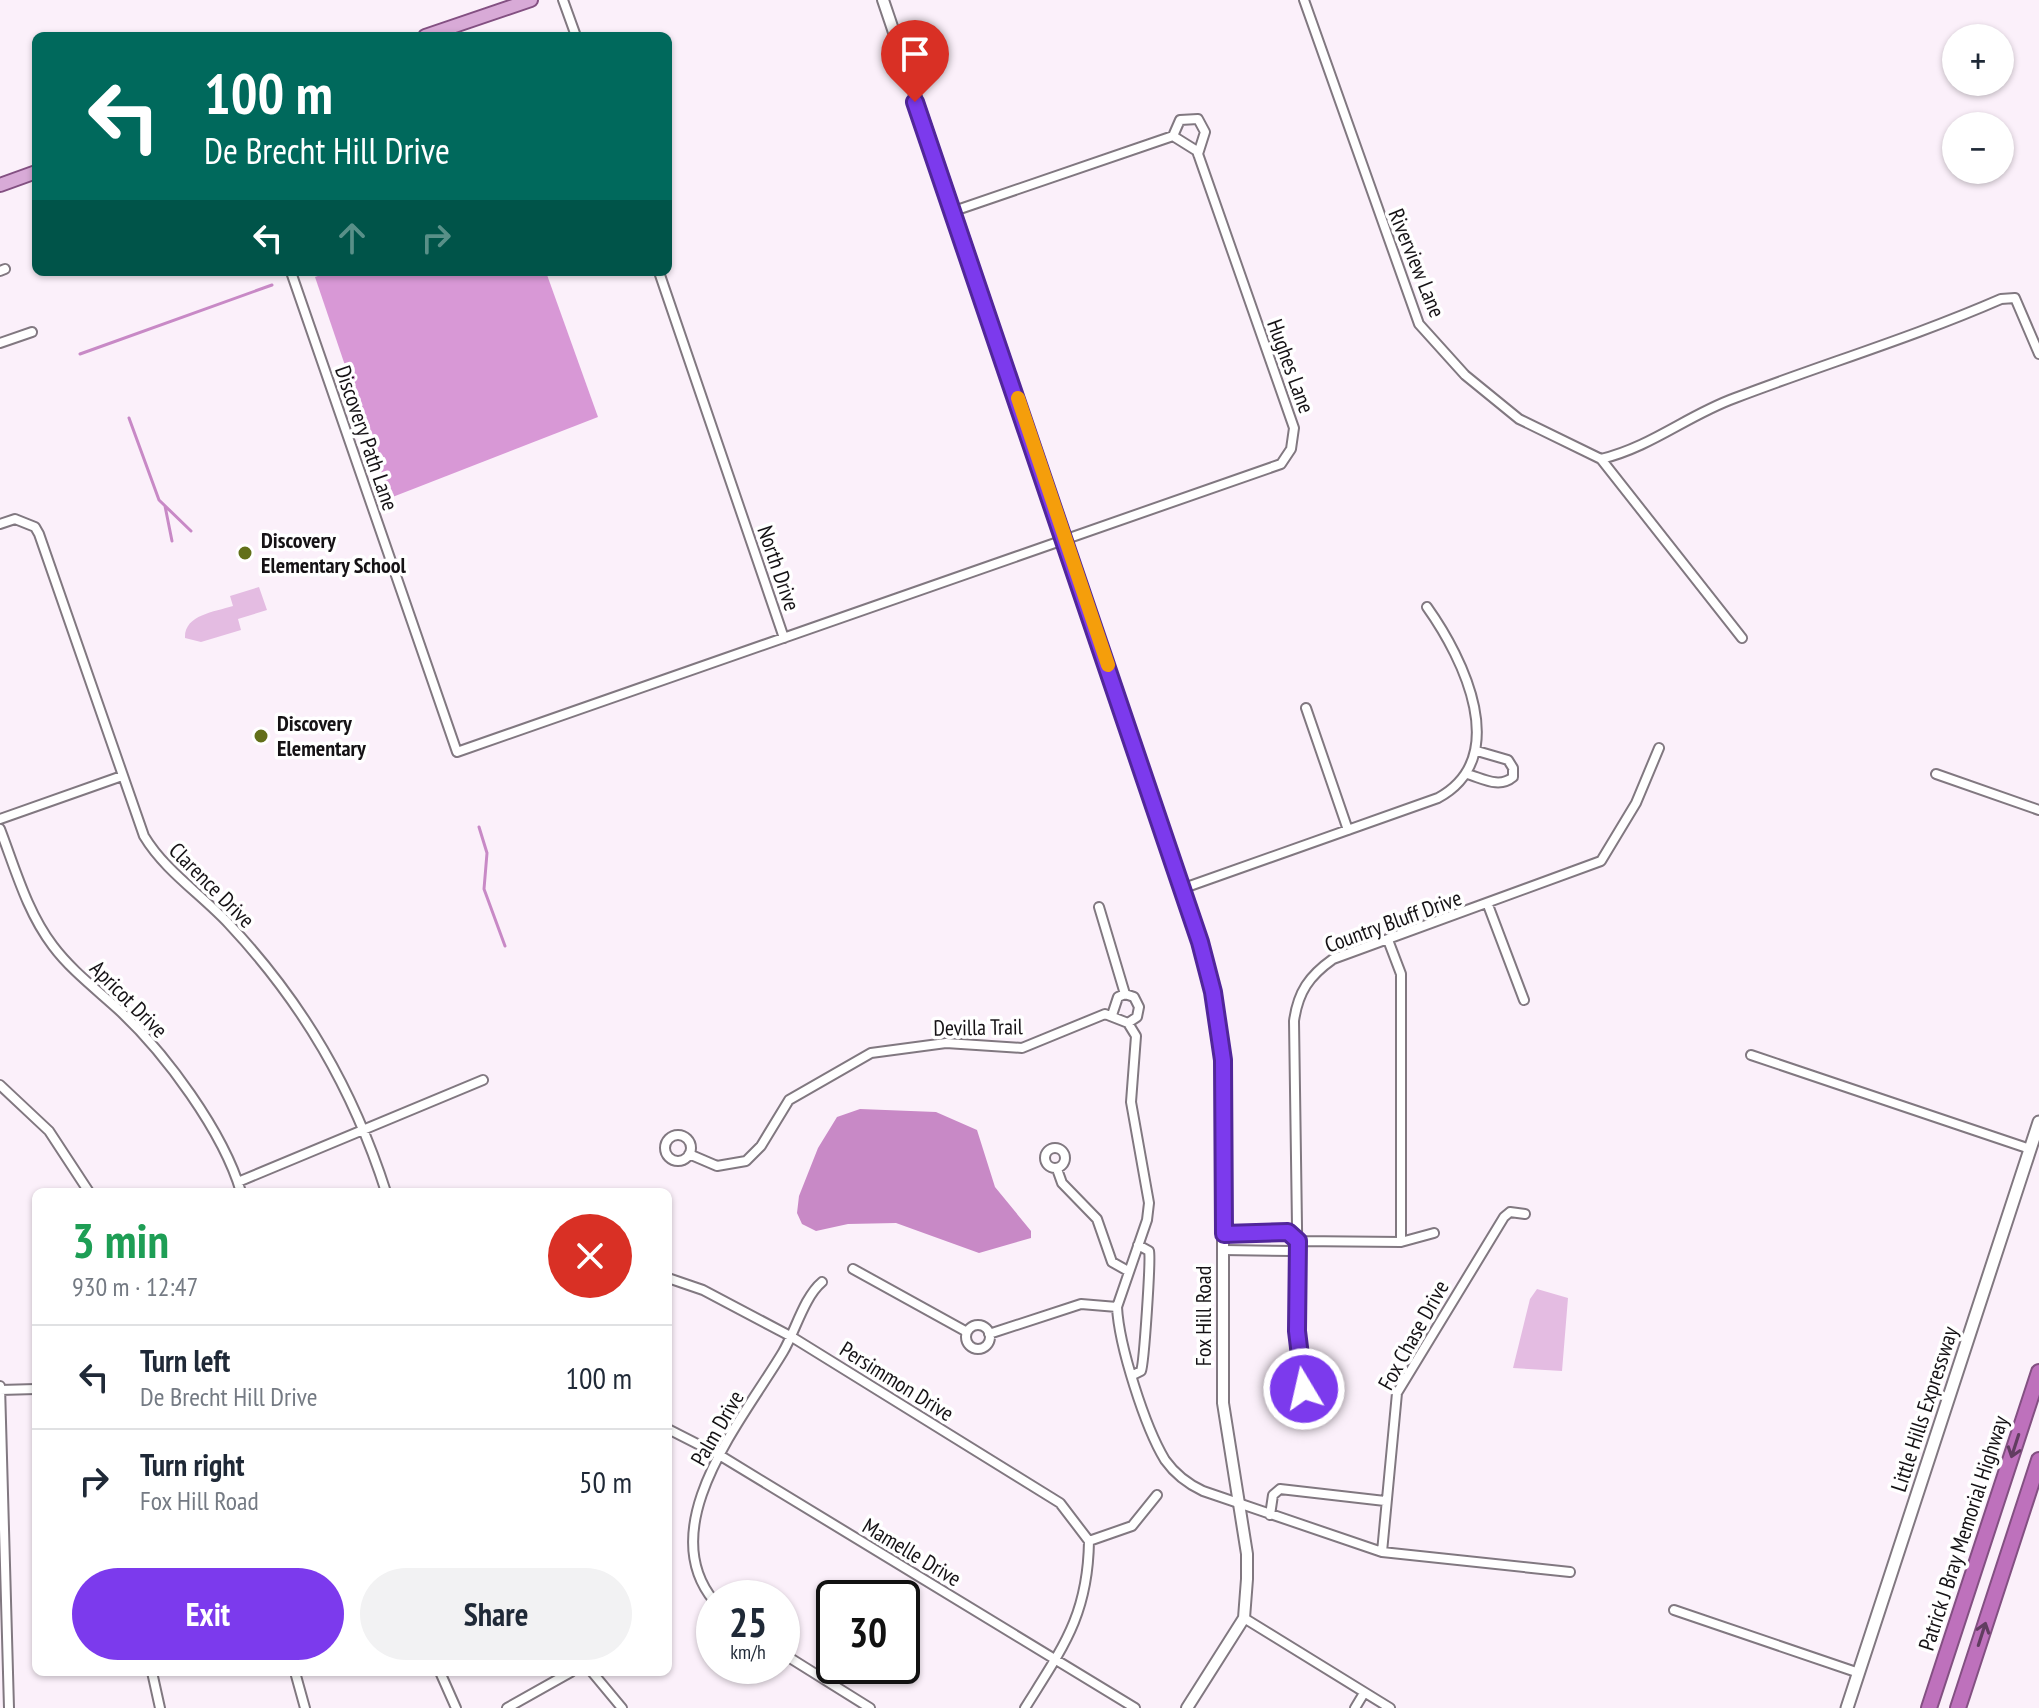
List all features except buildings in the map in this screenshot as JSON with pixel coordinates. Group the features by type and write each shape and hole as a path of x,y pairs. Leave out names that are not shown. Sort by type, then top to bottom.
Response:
{"highway":[{"name":"Patrick J Bray Memorial Highway","path":"1929,1708 2039,1372"},
{"path":"1958,1708 2039,1460"}],"main road":[{"path":"437,32 531,0"},
{"path":"0,185 32,173"},
{"name":"Little Hills Expressway","path":"1847,1708 2039,1122"}],"street":[{"path":"563,0 575,32"},
{"name":"Fox Hill Road","path":"883,0 1184,888 1213,992 1223,1060 1223,1403 1247,1554 1244,1618 1187,1708"},
{"name":"Riverview Lane","path":"1304,0 1419,324 1465,375 1519,419 1601,459 1742,638"},
{"name":"Hughes Lane","path":"954,211 1173,136 1180,120 1198,119 1205,132 1198,154 1294,428 1291,449 1281,464 1066,540"},
{"path":"1173,136 1190,144 1198,154"},
{"name":"Discovery Path Lane","path":"292,276 457,752 784,638"},
{"name":"North Drive","path":"660,276 784,638 1066,540"},
{"path":"1601,459 1633,451 1731,399 1872,351 2001,299 2015,298 2020,305 2039,354"},
{"path":"0,343 32,332"},
{"name":"Clarence Drive","path":"0,524 15,519 35,527 39,534 122,776 144,836 154,854 229,923 300,1007 365,1129 385,1188"},
{"path":"1184,888 1438,798 1467,774 1477,751 1478,723 1448,636 1427,607"},
{"path":"1306,708 1348,830"},
{"name":"Country Bluff Drive","path":"1317,1406 1304,1389 1299,1362 1296,1006 1302,989 1316,971 1333,959 1488,905 1601,861 1636,803 1659,748"},
{"path":"1467,774 1495,783 1506,783 1513,777 1508,760 1477,751"},
{"path":"1936,774 2039,810"},
{"path":"0,819 122,776"},
{"name":"Apricot Drive","path":"0,829 36,921 52,946 121,1012 165,1061 205,1119 239,1187"},
{"path":"1488,905 1524,1000"},
{"path":"1099,907 1125,994"},
{"path":"1388,940 1401,974 1401,1242"},
{"path":"1128,1023 1137,1017 1139,1007 1134,997 1125,994 1118,997 1112,1015 1128,1023 1136,1036 1131,1102 1149,1203 1117,1307 1122,1346 1167,1462 1189,1484 1382,1552 1570,1572"},
{"name":"Devilla Trail","path":"689,1154 717,1166 746,1161 761,1146 789,1100 871,1053 946,1043 1022,1048 1094,1017 1112,1015"},
{"path":"1751,1055 2030,1149"},
{"path":"239,1187 365,1129 483,1080"},
{"path":"0,1085 49,1131 86,1188"},
{"path":"1057,1169 1062,1183 1097,1219 1112,1262 1128,1271"},
{"name":"Fox Chase Drive","path":"1382,1552 1391,1429 1403,1381 1504,1217 1510,1212 1525,1214"},
{"path":"1224,1234 1288,1232 1298,1241 1401,1242 1434,1233"},
{"path":"1223,1250 1292,1251 1298,1241"},
{"path":"1133,1375 1141,1371 1144,1362 1144,1319 1151,1262 1149,1251 1138,1245"},
{"path":"853,1269 967,1332"},
{"name":"Persimmon Drive","path":"672,1279 703,1290 792,1337 1060,1503 1089,1541"},
{"name":"Palm Drive","path":"702,1580 694,1565 691,1543 697,1501 822,1282"},
{"path":"989,1334 1081,1304 1117,1307"},
{"path":"967,1332 980,1325 989,1334"},
{"path":"967,1332 967,1344 977,1349 987,1345 989,1334"},
{"path":"9,1708 0,1388 32,1389"},
{"name":"Mamelle Drive","path":"672,1431 721,1456 1135,1708"},
{"path":"1270,1515 1273,1495 1280,1489 1385,1501"},
{"path":"1025,1708 1082,1609 1089,1574 1089,1541 1132,1526 1157,1495"},
{"path":"1674,1610 1859,1673"},
{"path":"1244,1618 1390,1708"},
{"path":"800,1664 870,1708"},
{"path":"153,1676 160,1708"},
{"path":"296,1676 305,1708"},
{"path":"442,1676 456,1708"},
{"path":"507,1708 564,1676"},
{"path":"595,1676 622,1708"},
{"path":"1355,1708 1364,1693"}],"shaded area":[{"path":"547,276 598,417 390,498 315,277"},
{"path":"259,587 267,610 238,619 241,630 201,642 185,638 189,624 195,619 233,606 230,596"},
{"path":"860,1109 936,1112 977,1130 995,1187 1031,1231 1031,1238 979,1253 896,1223 848,1224 816,1231 802,1224 797,1213 799,1196 818,1148 837,1117"},
{"path":"1537,1289 1568,1298 1562,1371 1513,1368 1530,1299"}],"waterway":[{"path":"80,354 272,285"},
{"path":"129,418 159,500 191,531"},
{"path":"165,506 172,541"},
{"path":"479,827 487,853 484,889 505,946"}],"slow traffic":[{"path":"1018,398 1108,665"}],"place":[{"name":"Discovery Elementary School","path":"245,553"},
{"name":"Discovery Elementary","path":"261,736"}],"route":[{"path":"915,102 1200,942 1213,992 1223,1060 1224,1234 1288,1232 1298,1241 1297,1331 1304,1389"}]}
